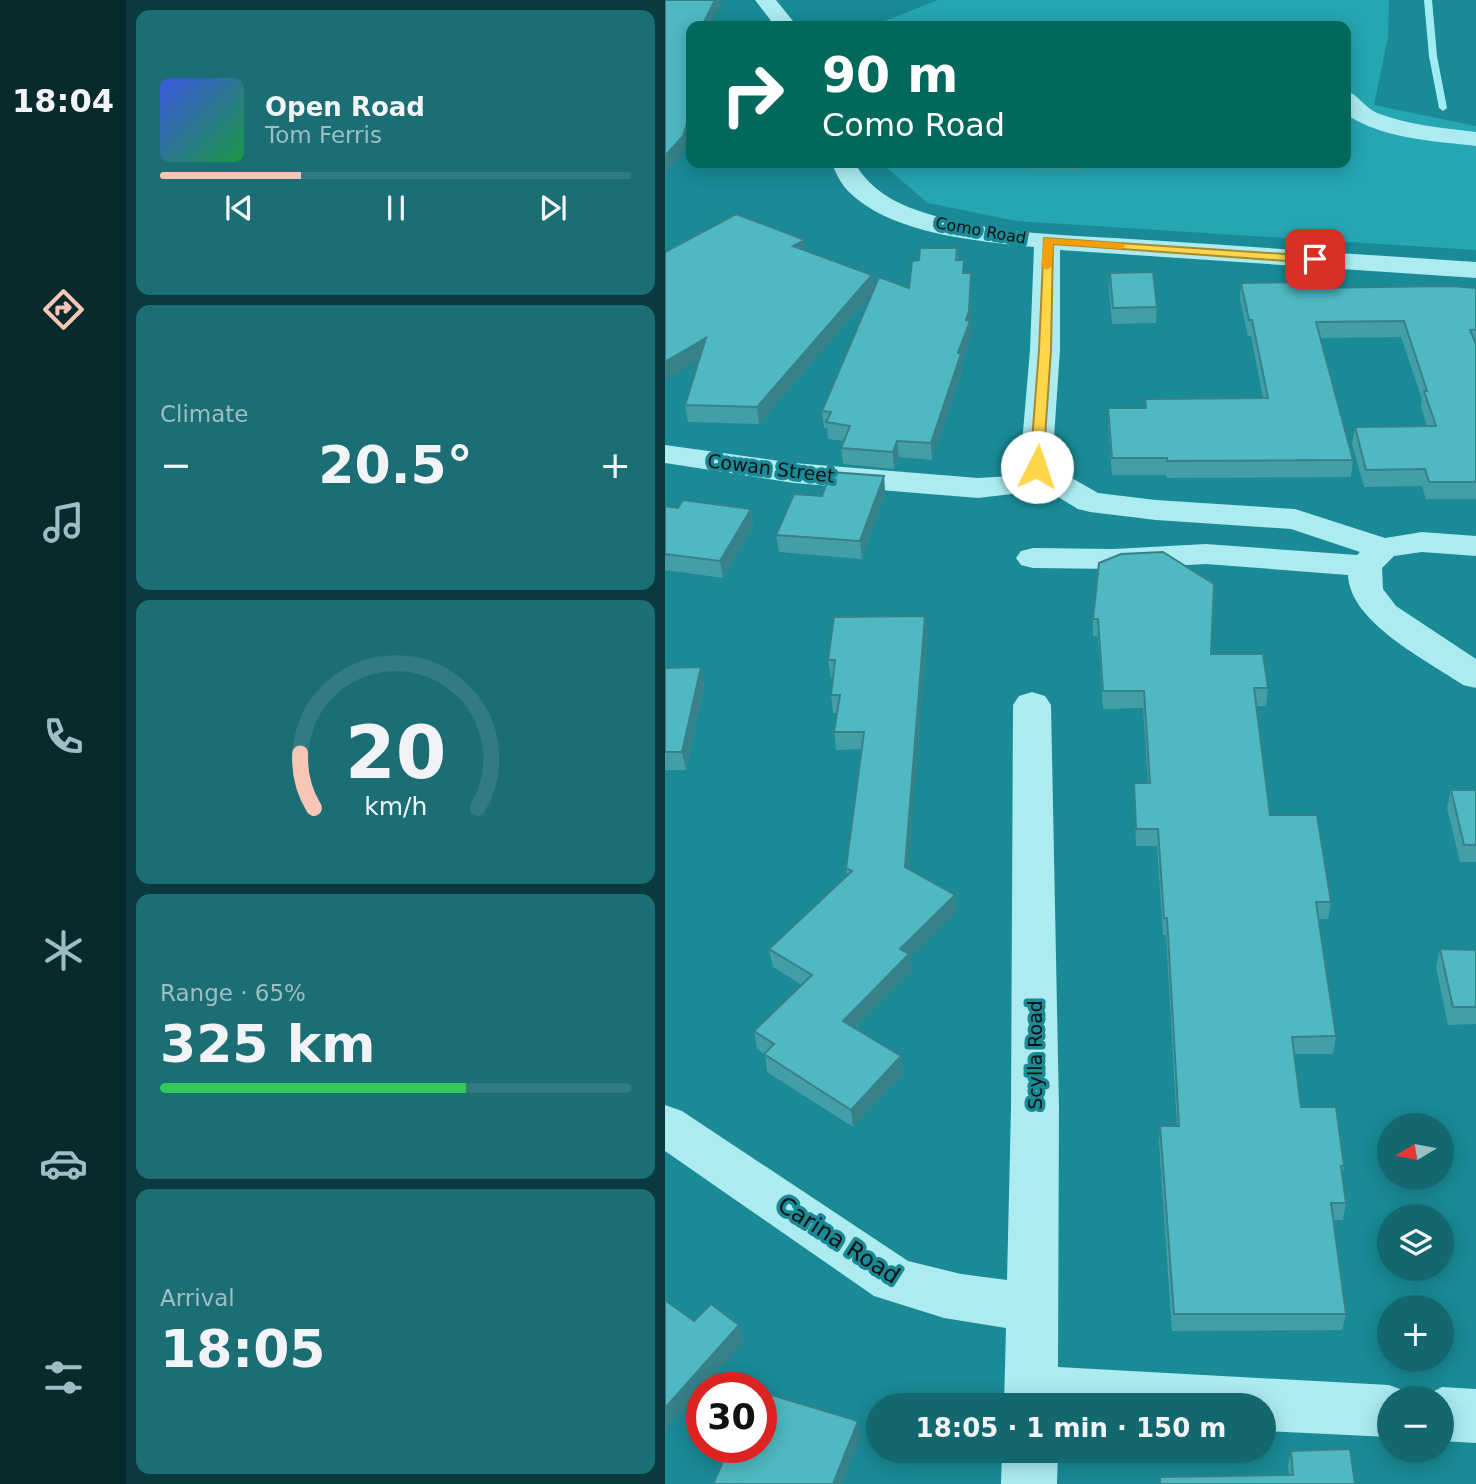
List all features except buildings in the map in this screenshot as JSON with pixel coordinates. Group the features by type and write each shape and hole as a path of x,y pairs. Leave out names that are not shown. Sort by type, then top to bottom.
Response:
{"street":[{"path":"765,0 782,21"},
{"path":"1351,105 1355,110 1382,121 1437,135 1476,139"},
{"name":"Como Road","path":"846,168 856,185 886,206 925,220 978,233 1048,241 1476,270"},
{"path":"1048,241 1045,350 1048,475 1090,502 1156,510 1295,519 1374,557"},
{"name":"Cowan Street","path":"665,454 794,473 978,488 1018,485 1030,478 1048,475"},
{"path":"1033,558 1114,559 1206,554 1374,557 1422,542 1476,546"},
{"path":"1374,557 1366,589 1383,614 1476,676"},
{"name":"Scylla Road","path":"1031,1393 1035,1108 1032,705"},
{"name":"Carina Road","path":"665,1125 892,1279 942,1296 1032,1307"},
{"path":"1276,1407 1377,1411"},
{"path":"1454,1415 1476,1416"},
{"path":"1029,1484 1030,1463"}],"shaded area":[{"path":"938,0 1389,0 1388,37 1374,105 1476,126 1476,250 1016,221 928,203 887,168 1351,168 1351,21 885,21"}],"waterway":[{"path":"1428,0 1433,56 1443,108"}],"slow traffic":[{"path":"1047,266 1048,241 1121,246"}],"route":[{"path":"1037,467 1045,350 1048,241 1315,259"}]}
